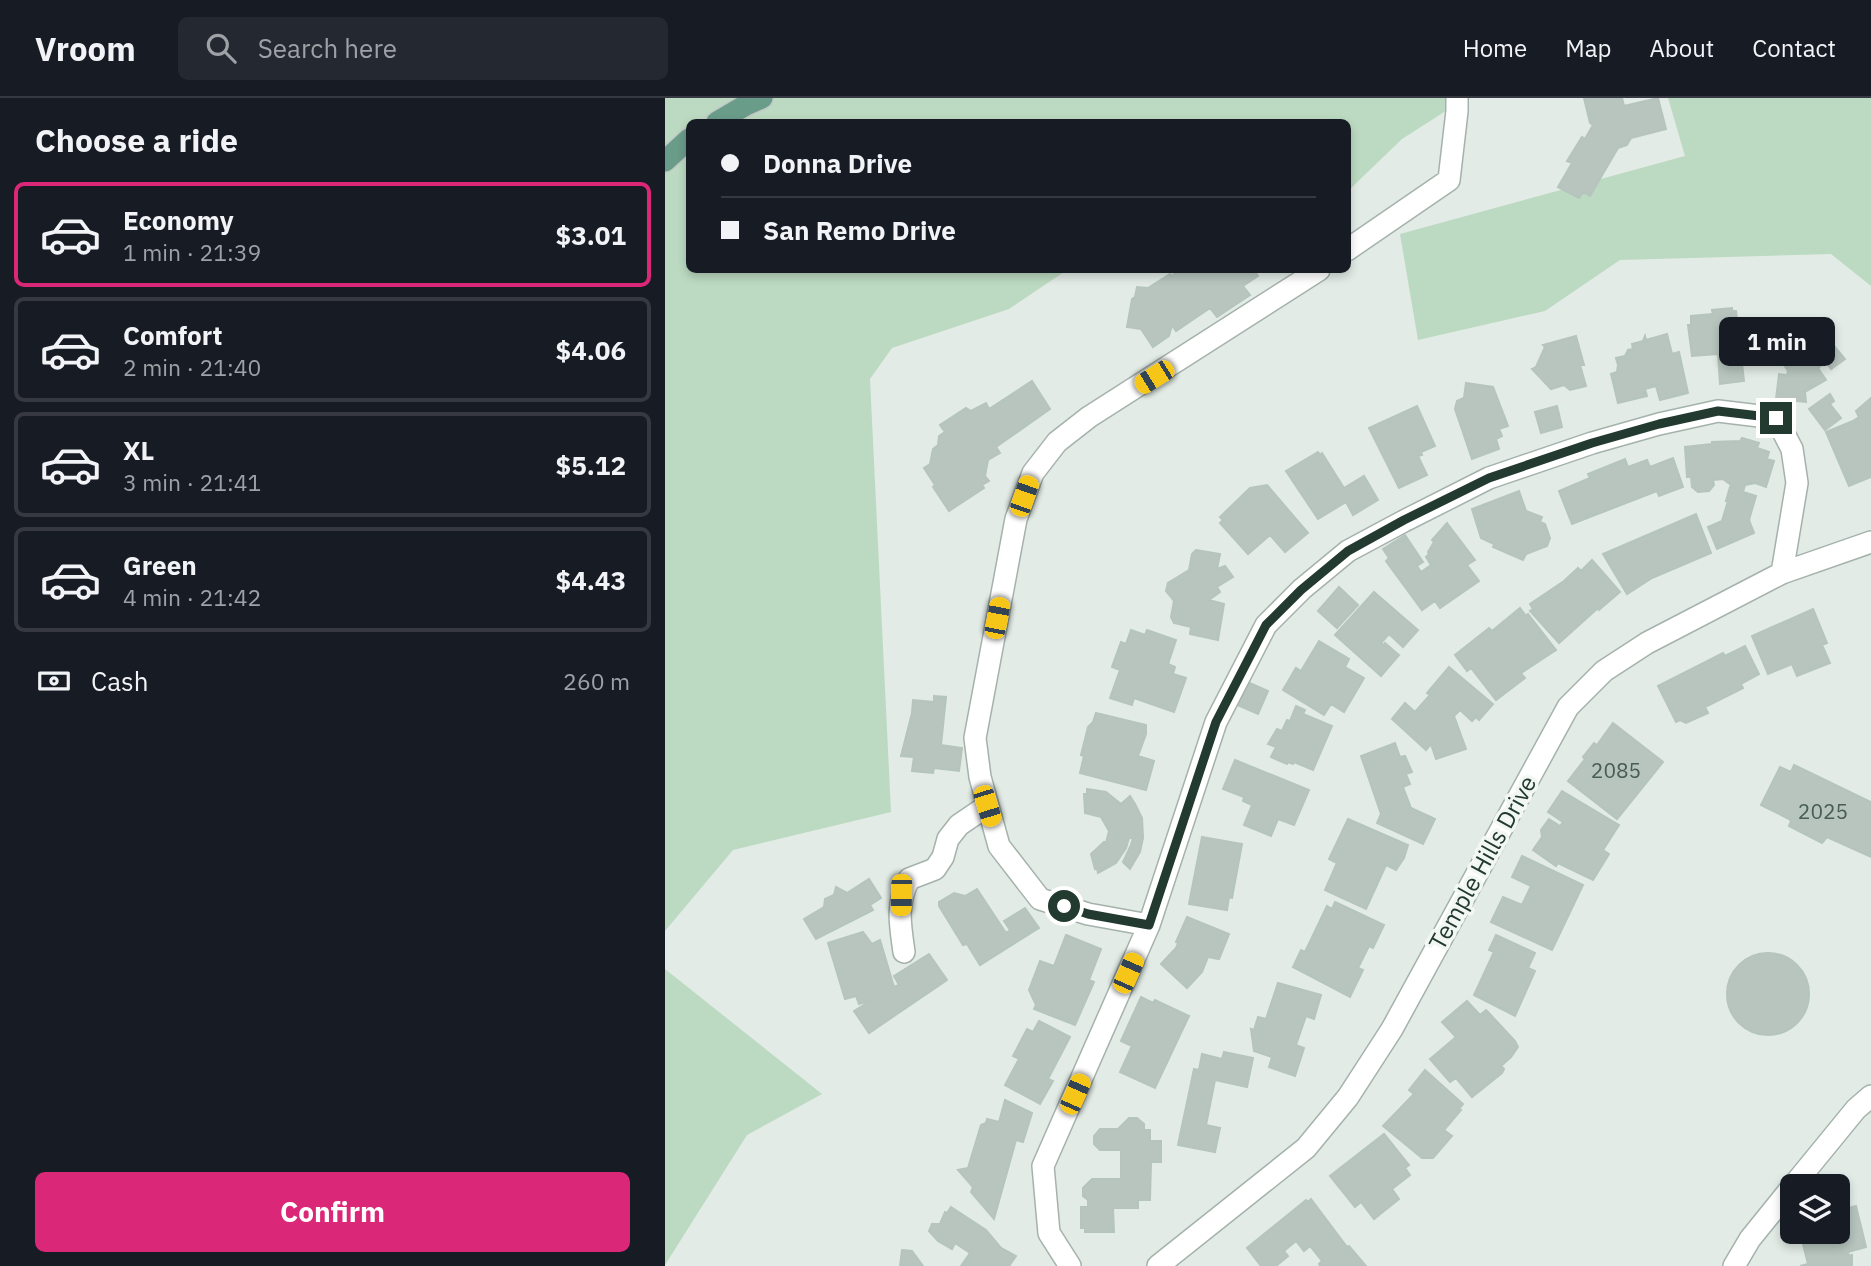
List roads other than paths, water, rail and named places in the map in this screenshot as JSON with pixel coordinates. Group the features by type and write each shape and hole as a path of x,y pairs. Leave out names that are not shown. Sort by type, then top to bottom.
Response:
{"main road":[{"path":"721,119 762,98"},
{"path":"665,161 686,142"}],"street":[{"path":"1351,247 1448,180 1457,98"},
{"path":"1149,925 1088,914 1040,899 999,846 980,777 975,738 1016,519 1033,473 1057,442 1089,417 1314,273"},
{"path":"1070,1266 1049,1233 1043,1166 1149,925 1216,722 1266,625 1301,590 1348,551 1489,478 1592,443 1718,411 1776,418 1792,449 1797,482 1782,573"},
{"name":"Temple Hills Drive","path":"1158,1266 1306,1148 1348,1097 1392,1029 1568,708 1604,671 1647,643 1782,573 1871,542"},
{"path":"904,952 900,923 901,895 909,878 935,869 943,857 948,839 959,825 987,806"},
{"path":"1803,1174 1856,1109 1871,1096"},
{"path":"1734,1266 1750,1239 1780,1202"}]}
